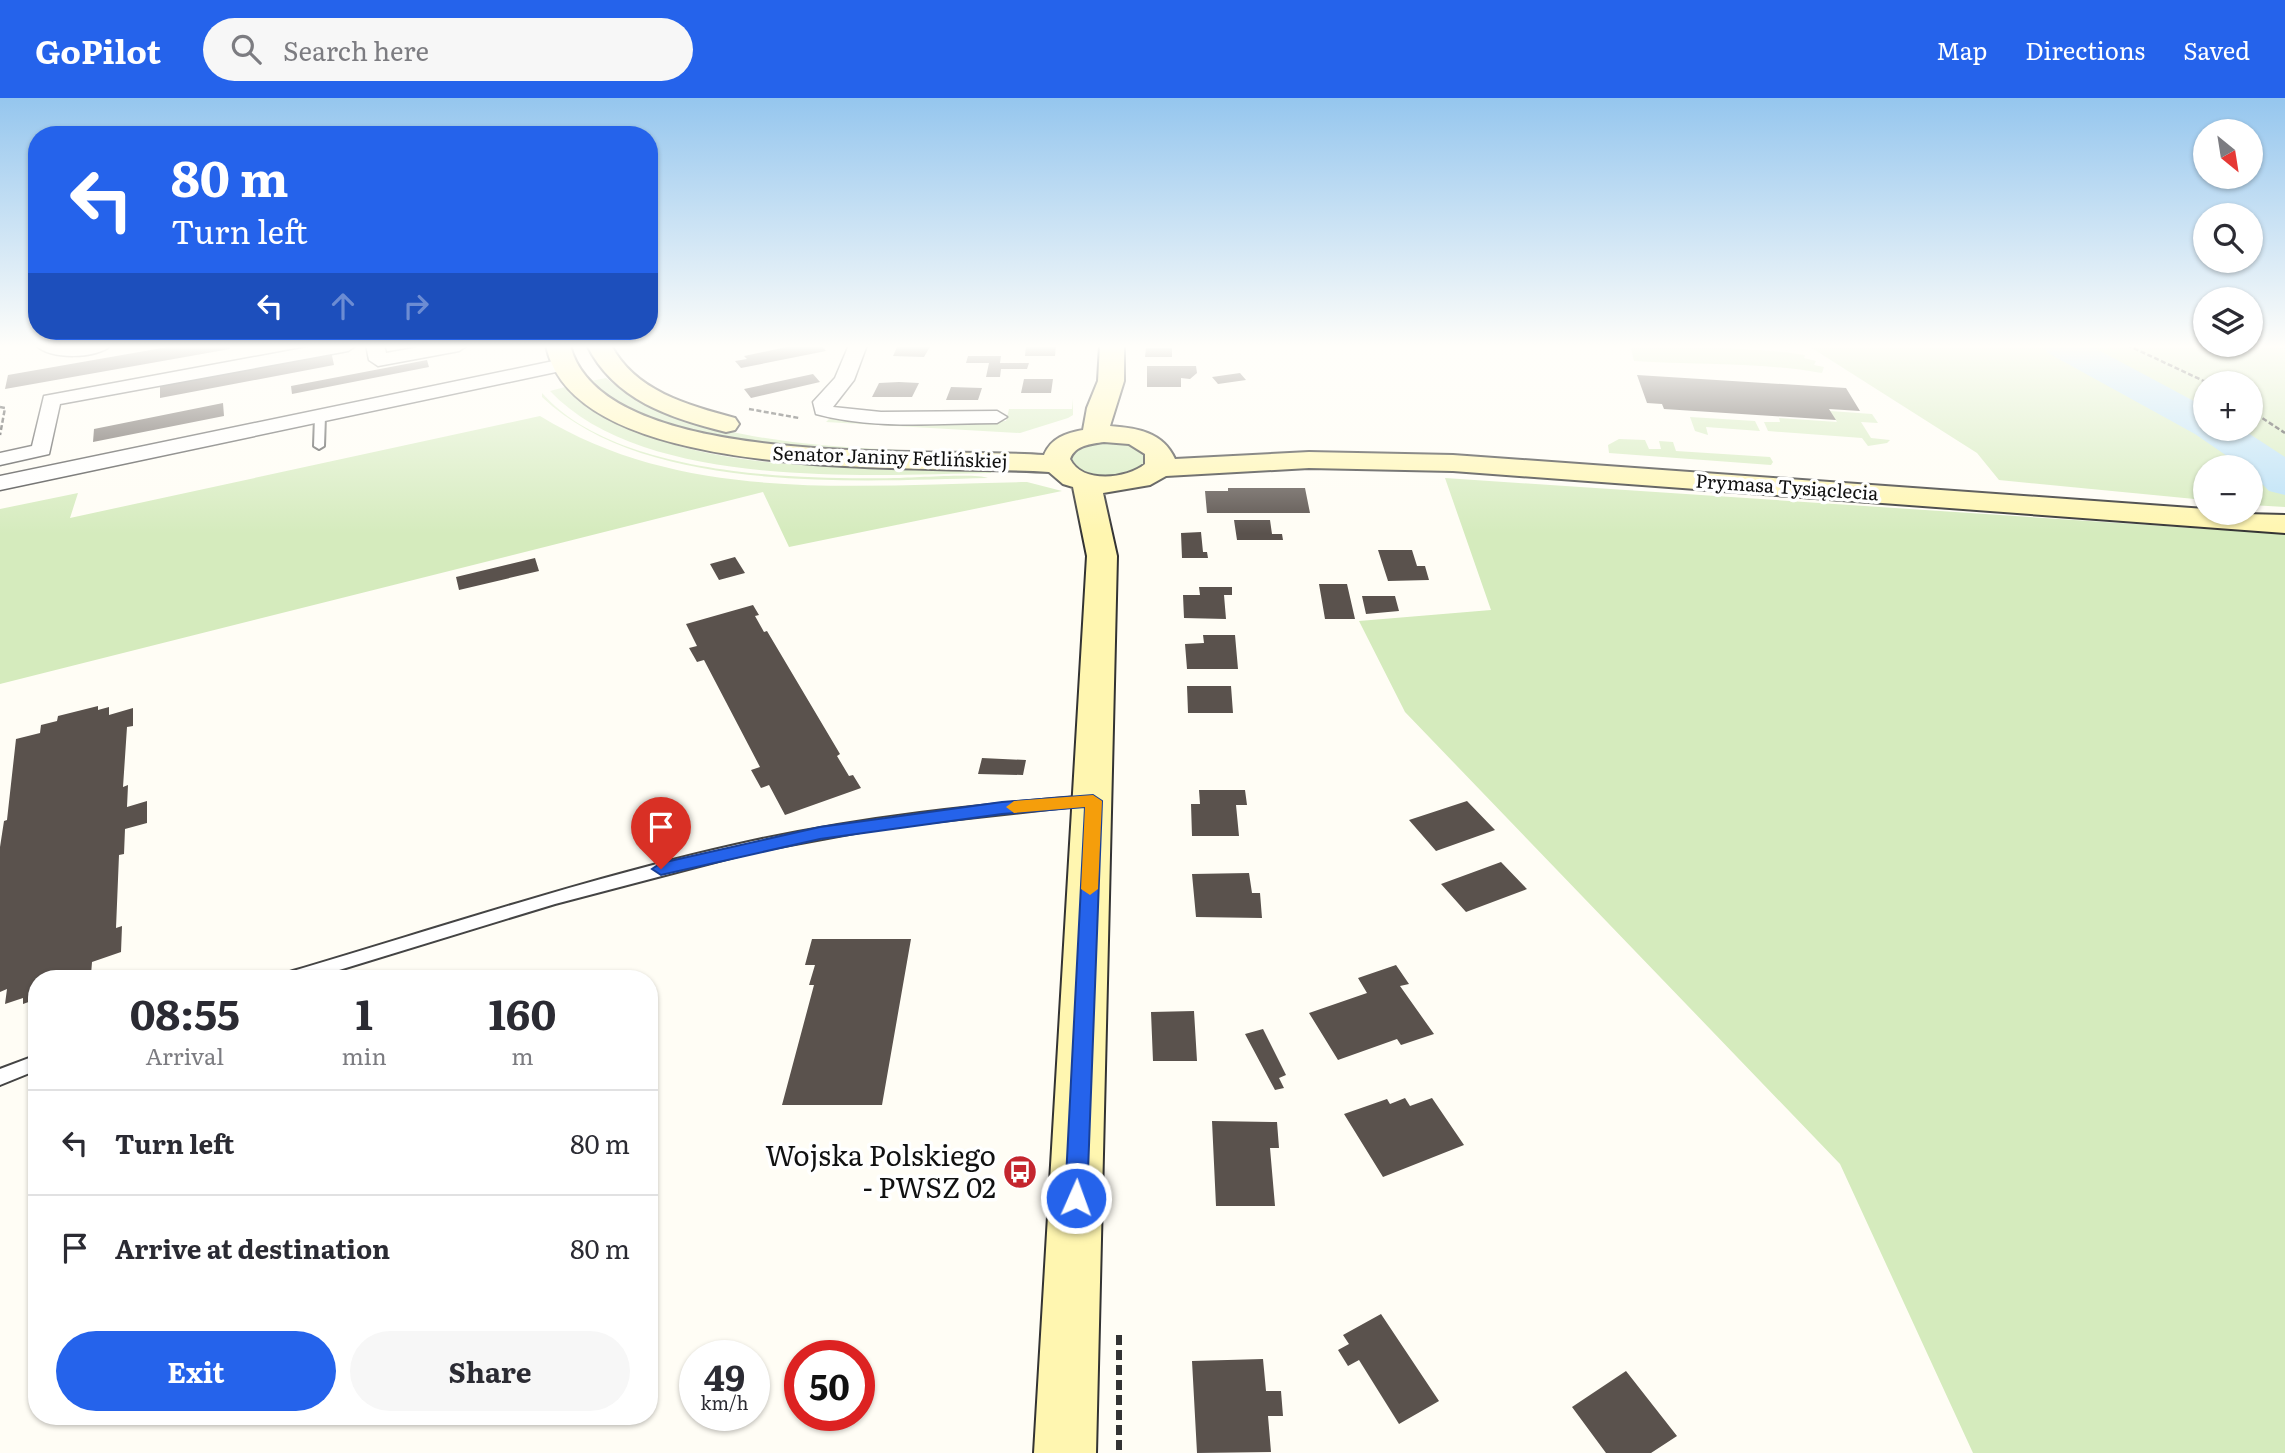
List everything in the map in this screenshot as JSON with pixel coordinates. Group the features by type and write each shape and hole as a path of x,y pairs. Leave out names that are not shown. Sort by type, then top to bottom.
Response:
{"main road":[{"name":"Senator Janiny Fetlińskiej","path":"609,408 654,429 722,447 802,457 1058,456"},
{"name":"Senator Janiny Fetlińskiej","path":"680,408 725,424 798,435 1023,451 1058,456"},
{"path":"1095,435 1100,408"},
{"path":"1121,408 1120,420 1130,436 1157,458 1146,477 1123,484 1087,484 1068,477 1058,456 1074,440 1095,435 1130,436"},
{"name":"Prymasa Tysiąclecia","path":"1157,458 1453,463 2275,523"},
{"path":"1065,1453 1101,556 1087,484"},
{"path":"1101,556 1123,484"}],"street":[{"path":"36,475 50,408"},
{"path":"0,482 351,408"},
{"path":"823,408 833,414 860,416 997,417"},
{"path":"0,459 42,450"}],"lane":[{"path":"319,446 320,416"},
{"path":"319,970 634,875 820,833 1002,808 1093,801"},
{"path":"0,1077 28,1066"}],"path":[{"path":"0,436 5,408"},
{"path":"2263,419 2285,433"}],"green space":[{"path":"572,408 595,408 609,418 659,440 713,454 770,462 828,466 994,464 991,473 882,475 758,470 698,461 641,446 591,423"},
{"path":"630,408 658,408 690,421 740,434 794,442 902,450 999,453 899,454 785,448 728,441 675,428"},
{"path":"1907,408 2193,408 2193,441 2263,441 2263,408 2285,408 2285,507 2263,506 2263,455 2193,455 2193,499 1999,480 1977,453"},
{"path":"1009,409 1072,409 1073,415 1068,418 1020,433 826,422 829,419 1006,421"},
{"path":"1830,411 1872,414 1878,423 1861,422 1871,438 1890,440 1887,443 1868,446 1862,438 1768,431 1764,422 1780,422 1779,418 1837,422"},
{"path":"540,416 596,445 655,465 715,477 777,484 839,486 1027,482 1062,491 789,547 763,492 0,684 0,509 78,493 70,518"},
{"path":"1690,417 1755,421 1760,431 1706,427 1708,435 1695,431"},
{"path":"574,420 612,441 585,429"},
{"path":"1619,439 1645,440 1649,449 1661,449 1659,441 1673,442 1676,451 1770,457 1773,462 1771,465 1609,453 1608,445"},
{"path":"614,441 658,456 757,474 853,478 988,478 816,480 754,475 694,466 637,451"},
{"path":"1101,442 1135,446 1145,457 1142,466 1135,472 1116,477 1075,470 1069,458 1079,447"},
{"path":"1445,478 2285,534 2285,1453 1973,1453 1840,1164 1405,712 1359,621 1491,610"}],"building":[{"path":"197,408 223,408 224,416 93,442 94,429"},
{"path":"1858,408 1860,411 1829,409 1836,420 1664,409"},
{"path":"1228,488 1305,488 1310,513 1207,513 1205,491 1228,491"},
{"path":"1234,520 1270,520 1272,534 1282,534 1283,540 1237,540"},
{"path":"1201,532 1203,552 1207,552 1208,558 1182,558 1181,533"},
{"path":"1378,550 1412,550 1417,566 1425,566 1429,580 1388,581"},
{"path":"735,557 745,573 719,580 710,564"},
{"path":"535,558 539,571 459,590 456,577"},
{"path":"1319,584 1347,584 1355,619 1325,619"},
{"path":"1199,587 1232,587 1232,595 1224,595 1226,619 1184,618 1183,595 1200,595"},
{"path":"1362,596 1395,596 1399,611 1366,614"},
{"path":"753,605 759,615 755,616 764,632 767,631 840,754 837,756 849,776 853,775 861,788 785,815 769,785 761,788 751,770 760,767 704,660 697,662 689,648 697,646 686,624"},
{"path":"1203,635 1235,635 1238,669 1187,669 1185,644 1204,643"},
{"path":"1187,686 1231,686 1233,713 1188,713"},
{"path":"98,706 98,710 109,707 109,715 133,708 133,726 127,727 123,787 128,785 127,807 147,801 147,823 125,829 124,854 119,855 116,928 122,926 121,952 92,962 91,970 28,970 28,1002 23,1004 23,998 5,1004 7,989 0,992 0,847 4,821 7,820 16,739 40,733 41,725 57,721 58,716"},
{"path":"982,758 1026,760 1023,775 978,774"},
{"path":"1199,790 1245,790 1247,805 1236,805 1239,836 1192,836 1191,804 1200,804"},
{"path":"1467,801 1495,830 1436,851 1409,820"},
{"path":"1501,862 1527,889 1466,912 1441,884"},
{"path":"1249,873 1252,893 1260,893 1262,918 1196,917 1192,874"},
{"path":"812,939 911,939 882,1105 782,1105 814,985 809,985 815,965 805,965"},
{"path":"1396,965 1409,984 1400,986 1434,1034 1401,1045 1397,1039 1338,1060 1309,1013 1367,993 1358,978"},
{"path":"1194,1011 1197,1061 1153,1061 1151,1012"},
{"path":"1263,1029 1286,1075 1279,1078 1284,1088 1275,1090 1245,1034"},
{"path":"1405,1098 1410,1106 1432,1098 1464,1145 1383,1177 1344,1114 1387,1099 1390,1104"},
{"path":"1212,1121 1277,1122 1279,1148 1270,1148 1275,1206 1216,1206"},
{"path":"1381,1314 1439,1401 1399,1424 1359,1360 1348,1366 1338,1350 1349,1344 1343,1335"},
{"path":"1263,1359 1266,1391 1281,1391 1283,1416 1268,1416 1271,1452 1197,1453 1192,1361"},
{"path":"1626,1371 1677,1436 1651,1453 1606,1453 1572,1407"}],"waterway":[{"path":"2176,408 2193,417"},
{"path":"2232,441 2265,462 2285,481"}],"slow traffic":[{"path":"1014,807 1093,801 1090,889"}],"place":[{"name":"Wojska Polskiego - PWSZ 02","path":"1020,1172"}],"route":[{"path":"661,869 820,833 1002,808 1093,801 1076,1198"}]}
